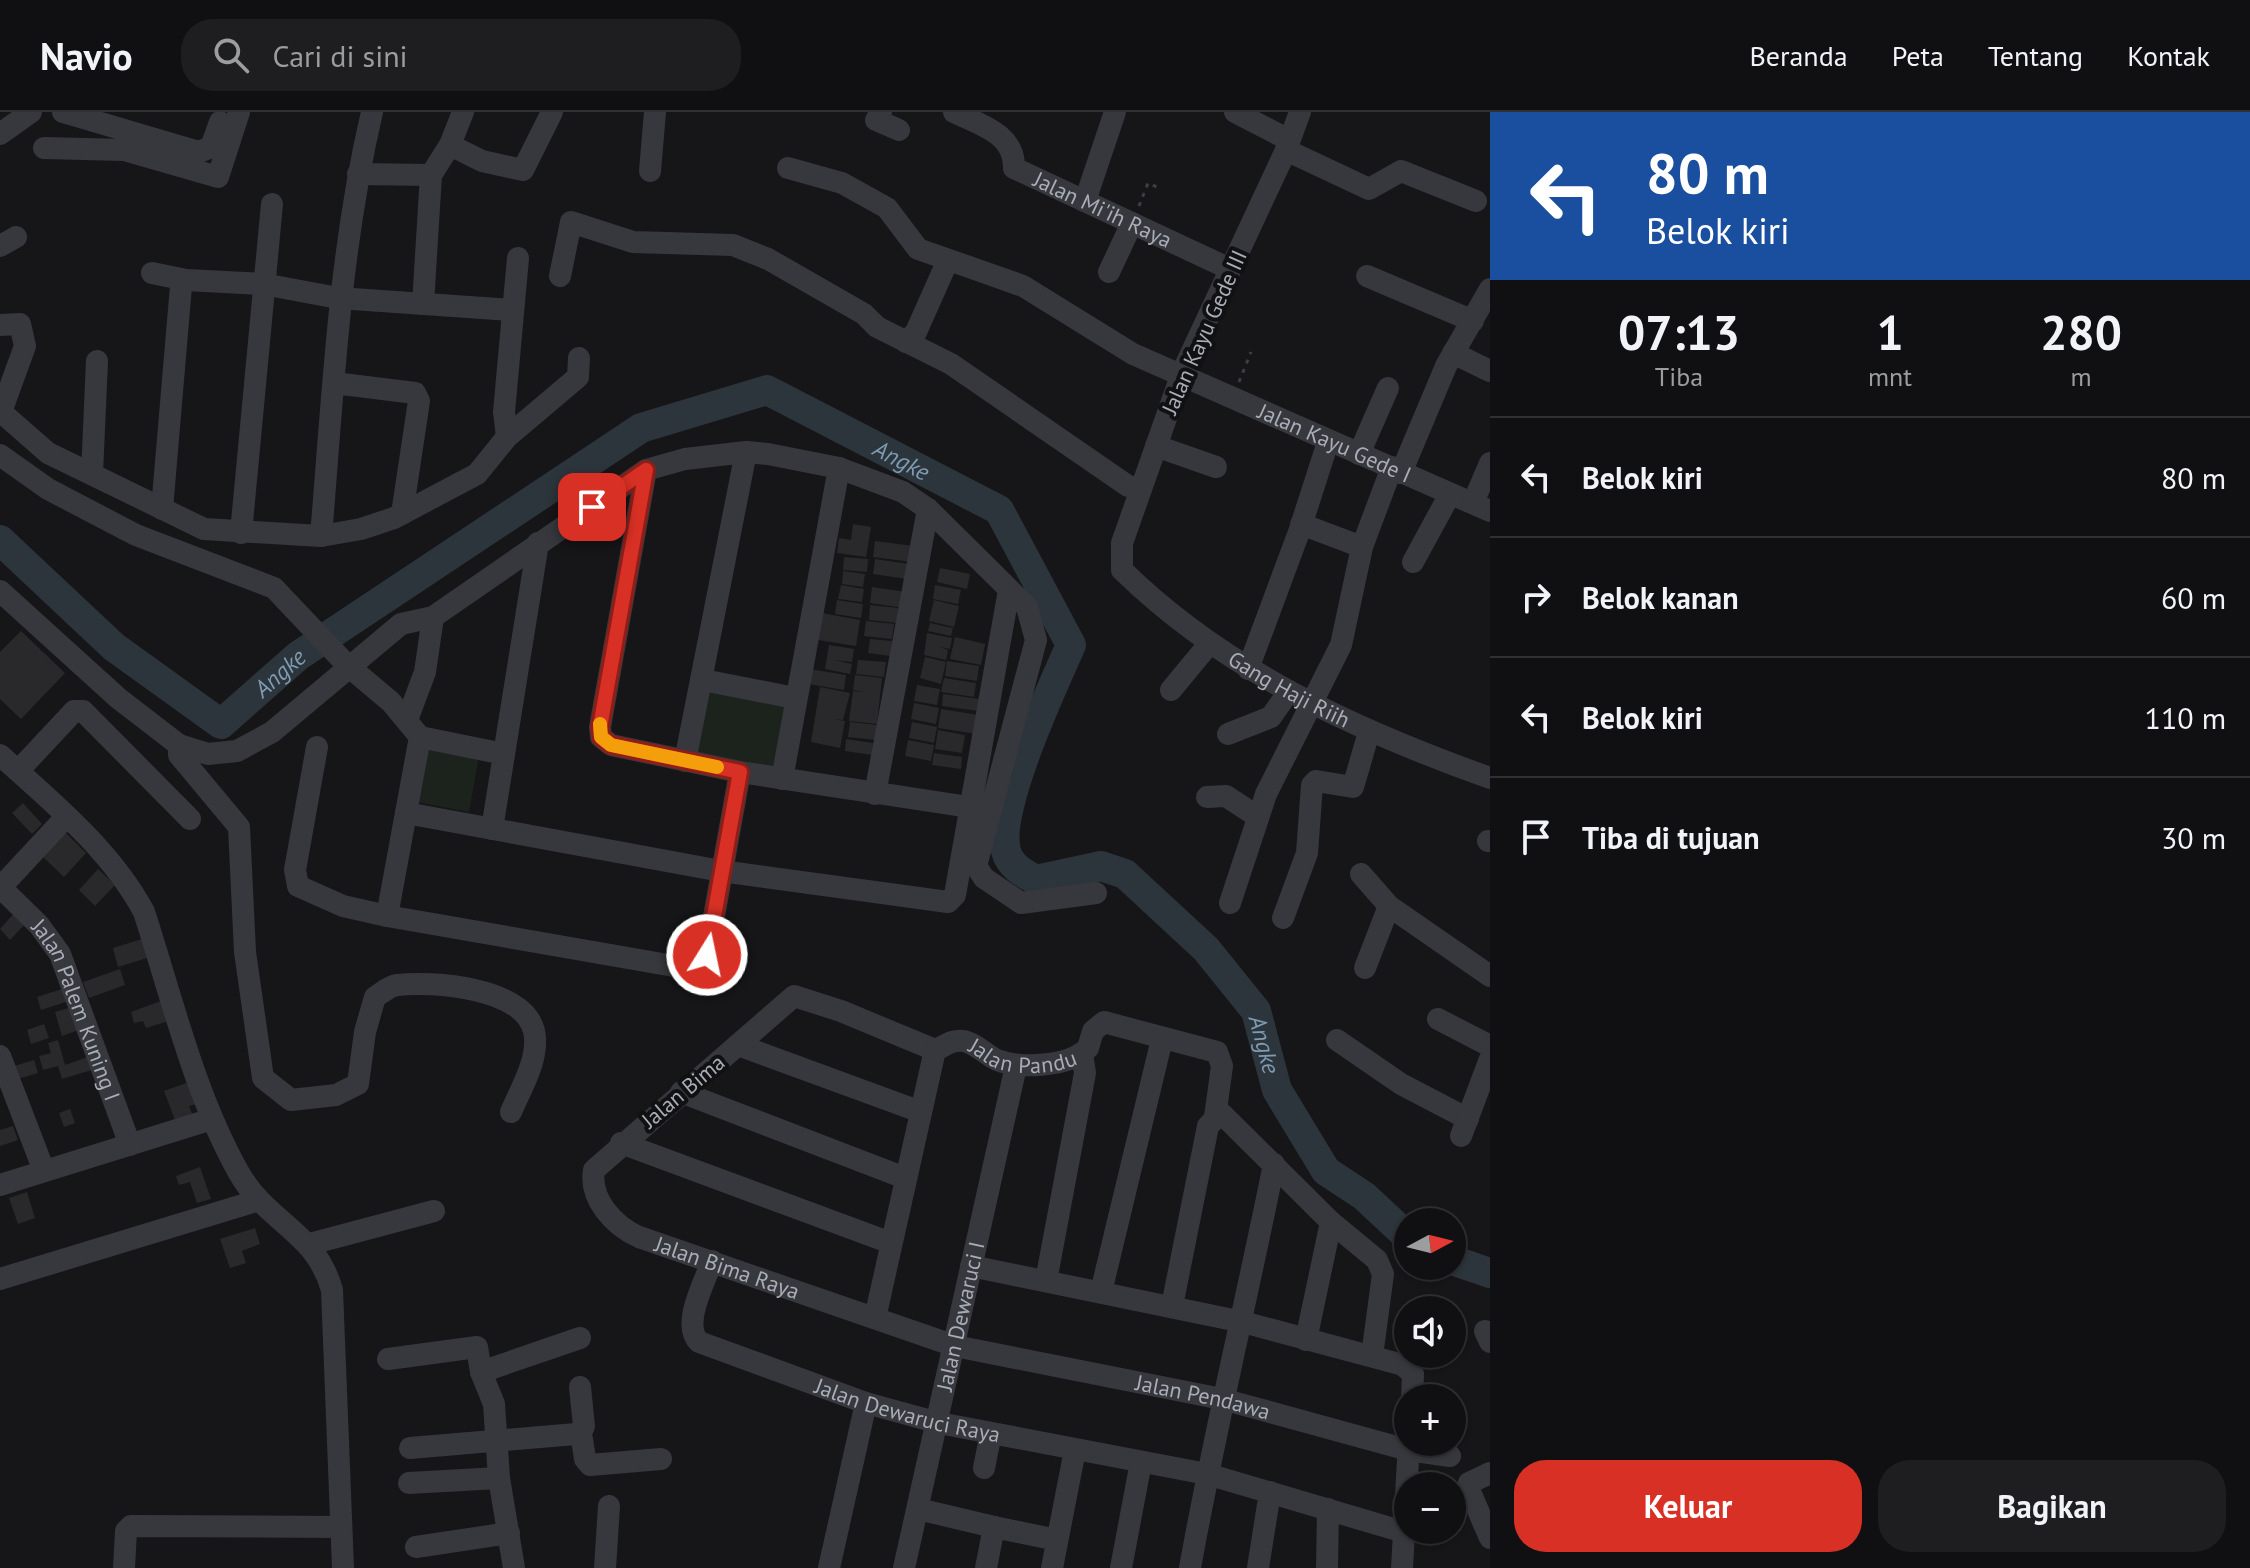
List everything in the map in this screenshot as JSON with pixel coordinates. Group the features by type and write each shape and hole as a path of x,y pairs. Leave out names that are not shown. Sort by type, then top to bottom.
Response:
{"street":[{"path":"0,134 31,112"},
{"path":"63,112 135,122 199,152 210,150 223,112"},
{"path":"44,148 124,150 218,177 239,112"},
{"path":"321,536 338,298 358,174 372,112"},
{"path":"423,304 431,175 450,145 463,112"},
{"path":"450,145 482,161 523,170 552,112"},
{"path":"650,171 655,112"},
{"name":"Jalan Mi'ih Raya","path":"954,112 988,120 1008,141 1015,154 1014,168 1230,269"},
{"path":"1085,201 1115,112"},
{"path":"1235,112 1369,189 1401,171 1476,201"},
{"name":"Jalan Kayu Gede III","path":"1119,557 1182,373 1288,145 1300,112"},
{"path":"872,115 899,130"},
{"name":"Jalan Kayu Gede I","path":"788,168 842,183 887,208 918,249 1023,286 1133,354 1481,507"},
{"path":"358,174 431,175"},
{"path":"241,533 272,204"},
{"path":"560,276 571,222 633,242 733,245 768,259 906,342 951,364 1128,486 1141,488"},
{"path":"1109,272 1132,223"},
{"path":"507,437 504,412 518,258"},
{"path":"906,342 916,332 948,260"},
{"path":"152,273 186,280 263,284 338,298 512,310"},
{"path":"1367,276 1473,321"},
{"path":"162,509 181,286 186,280"},
{"path":"1230,903 1258,817 1341,645 1362,547 1453,353 1490,289"},
{"path":"0,325 20,324 25,346 0,411 48,453 204,529 241,533 321,536 361,529 402,514 477,474 507,437 578,377 579,358"},
{"path":"1453,353 1490,371"},
{"path":"92,474 97,361"},
{"path":"334,383 415,393 419,401 402,514"},
{"path":"1359,454 1388,388"},
{"path":"1248,669 1328,442"},
{"path":"1156,446 1216,467"},
{"path":"685,761 746,452"},
{"path":"0,591 118,698 179,745 208,754 237,751 272,732 344,662 401,624 433,617 646,470 685,459 746,452 839,468 903,492 928,509 1027,607 1036,640 976,866 984,878 1021,903 1096,893"},
{"path":"0,455 48,489 111,522 274,588 413,729 504,754"},
{"path":"1481,507 1490,463"},
{"path":"782,779 839,468"},
{"path":"646,470 600,727 601,737 611,745 740,772 969,807"},
{"path":"1413,562 1450,494"},
{"path":"875,794 928,509"},
{"path":"1301,524 1362,547"},
{"path":"492,829 538,543"},
{"name":"Gang Haji Riih","path":"1119,557 1122,570 1138,585 1209,644 1248,669 1369,732 1490,778"},
{"path":"406,813 721,871 948,902 955,895 1009,590"},
{"path":"387,916 406,813 413,729 433,617"},
{"path":"1171,690 1209,644"},
{"path":"703,680 795,698"},
{"path":"1228,734 1271,717 1289,691"},
{"path":"18,771 74,711 83,711 190,819"},
{"path":"1283,918 1307,853 1312,785 1316,781 1353,787 1369,732"},
{"path":"179,745 179,755 239,827 245,952 263,1078 291,1100 336,1095 358,1084 365,1032 375,997 394,985 482,989 519,1010 534,1029 534,1057 511,1112"},
{"path":"317,747 294,881 343,906 387,916 691,969 703,964 707,955 740,772"},
{"path":"0,755 112,864 144,912 212,1119 256,1201 310,1244 324,1264 332,1290 343,1568"},
{"path":"1207,797 1213,794 1226,796 1258,817"},
{"path":"0,888 66,817"},
{"path":"1361,874 1389,906 1490,976"},
{"name":"Jalan Palem Kuning I","path":"0,888 45,933 60,954 130,1145"},
{"path":"1365,968 1389,906"},
{"name":"Jalan Bima","path":"597,1195 592,1181 594,1170 621,1143 794,996 841,1011 935,1050"},
{"path":"1438,1019 1490,1046"},
{"name":"Jalan Pandu","path":"935,1050 952,1041 968,1042 993,1058 1016,1066 1082,1054 1097,1024 1104,1022 1209,1049 1220,1058 1218,1115"},
{"path":"1101,1292 1162,1039"},
{"path":"1337,1040 1465,1128 1490,1059"},
{"path":"738,1045 921,1112"},
{"path":"875,1318 935,1050"},
{"path":"1046,1281 1085,1073 1082,1054"},
{"path":"0,1056 44,1171"},
{"name":"Jalan Dewaruci I","path":"904,1568 939,1423 1016,1066"},
{"path":"681,1092 905,1178"},
{"path":"1172,1306 1208,1126 1218,1115 1274,1164 1331,1222 1377,1260 1383,1274 1372,1356"},
{"path":"0,1185 212,1119"},
{"path":"621,1143 891,1243"},
{"path":"1190,1568 1222,1399 1243,1322 1274,1164"},
{"name":"Jalan Bima Raya","path":"597,1195 622,1230 955,1346"},
{"path":"0,1279 256,1201"},
{"path":"310,1244 434,1211"},
{"path":"1306,1340 1331,1222"},
{"name":"Jalan Dewaruci Raya","path":"712,1261 692,1323 694,1337 699,1342 866,1403 939,1423 1207,1474 1394,1529"},
{"path":"971,1266 1172,1306 1372,1356 1410,1369 1411,1384"},
{"path":"481,1372 580,1338"},
{"name":"Jalan Pendawa","path":"955,1346 1222,1399 1394,1442"},
{"path":"388,1359 477,1347 481,1372 494,1404 499,1478 514,1568"},
{"path":"580,1387 584,1426 580,1435 585,1459 590,1465 661,1459"},
{"path":"829,1568 866,1403"},
{"path":"984,1468 991,1433"},
{"path":"410,1448 580,1435"},
{"path":"1052,1568 1075,1450"},
{"path":"1121,1568 1141,1462"},
{"path":"1490,1473 1469,1483 1468,1487 1490,1538"},
{"path":"409,1483 499,1478"},
{"path":"1258,1568 1270,1492"},
{"path":"605,1568 609,1506"},
{"path":"918,1509 1057,1540"},
{"path":"1327,1568 1328,1509"},
{"path":"124,1568 126,1531 131,1526 341,1527"},
{"path":"986,1568 994,1527"},
{"path":"416,1547 509,1533"},
{"path":"1402,1568 1403,1544"}],"path":[{"path":"1132,223 1148,183 1159,188"},
{"path":"1233,397 1251,352"}],"shaded area":[{"path":"707,686 789,702 778,770 691,757"},
{"path":"427,746 479,756 469,812 417,802"}],"building":[{"path":"853,524 871,527 866,557 837,553 839,538 851,540"},
{"path":"875,541 914,546 912,562 873,557"},
{"path":"844,557 868,559 867,572 843,570"},
{"path":"875,559 909,564 907,579 873,574"},
{"path":"940,568 970,574 967,589 937,582"},
{"path":"843,571 865,574 863,587 842,584"},
{"path":"841,585 864,589 862,602 838,599"},
{"path":"935,585 961,590 958,604 933,599"},
{"path":"872,587 906,592 904,608 870,603"},
{"path":"837,600 863,604 861,618 835,614"},
{"path":"934,600 959,606 954,627 929,621"},
{"path":"870,605 898,608 897,623 869,620"},
{"path":"822,613 860,620 856,646 818,640"},
{"path":"866,621 894,624 892,639 864,636"},
{"path":"930,623 953,628 951,636 928,631"},
{"path":"21,631 65,673 21,719 0,699 0,652"},
{"path":"927,633 952,638 950,649 940,647 948,650 946,660 924,655"},
{"path":"955,637 985,644 981,665 950,659"},
{"path":"870,639 892,641 891,656 868,653"},
{"path":"829,645 854,649 852,662 835,660 852,664 850,674 825,669"},
{"path":"925,657 946,662 941,684 920,678"},
{"path":"858,660 886,662 884,677 856,674"},
{"path":"947,661 979,666 977,681 945,676"},
{"path":"810,669 846,675 844,690 808,684"},
{"path":"855,675 882,678 877,724 849,721 853,691 865,692 853,690"},
{"path":"944,678 976,683 974,697 941,692"},
{"path":"917,685 940,689 937,705 914,701"},
{"path":"820,687 850,693 843,720 833,719 845,721 840,748 811,742"},
{"path":"943,694 980,699 978,711 942,706"},
{"path":"914,703 939,708 936,724 911,719"},
{"path":"941,709 979,715 976,734 938,728"},
{"path":"850,722 877,725 876,740 848,737"},
{"path":"912,722 937,727 934,743 909,738"},
{"path":"938,730 965,735 962,753 935,749"},
{"path":"846,739 873,743 872,755 845,751"},
{"path":"908,740 934,745 931,761 905,756"},
{"path":"934,753 962,757 961,769 932,765"},
{"path":"23,803 42,824 32,834 12,813"},
{"path":"65,832 86,853 64,877 42,856"},
{"path":"98,869 115,885 95,906 79,890"},
{"path":"16,911 27,922 10,940 0,929"},
{"path":"142,939 147,958 118,967 113,948"},
{"path":"120,969 125,985 89,998 83,982"},
{"path":"68,987 72,1000 41,1010 37,997"},
{"path":"166,999 172,1020 146,1028 143,1021 134,1023 131,1012"},
{"path":"72,1007 79,1030 62,1036 55,1012"},
{"path":"44,1024 49,1038 31,1044 27,1030"},
{"path":"58,1040 65,1065 88,1057 92,1070 62,1079 58,1066 43,1070 39,1056 51,1053 48,1043"},
{"path":"34,1060 38,1073 18,1079 14,1066"},
{"path":"192,1081 200,1103 189,1106 192,1114 175,1120 164,1091"},
{"path":"70,1109 75,1123 64,1127 59,1113"},
{"path":"13,1126 18,1140 0,1146 0,1130"},
{"path":"200,1167 211,1199 197,1203 190,1182 179,1185 176,1176"},
{"path":"27,1192 35,1218 18,1224 9,1198"},
{"path":"255,1228 260,1244 242,1251 246,1263 230,1268 220,1239"}],"waterway":[{"name":"Angke","path":"0,540 114,647 221,724 298,656 641,428 767,390 999,510 1071,645 1017,779 1005,832 1008,856 1018,868 1036,880 1101,866 1125,874 1206,949 1256,1011 1277,1090 1326,1171 1364,1196 1394,1224"},
{"name":"Angke","path":"1466,1265 1490,1273"}],"slow traffic":[{"path":"600,724 601,737 611,745 717,767"}],"route":[{"path":"592,507 646,470 600,727 601,737 611,745 740,772 707,955"}]}
